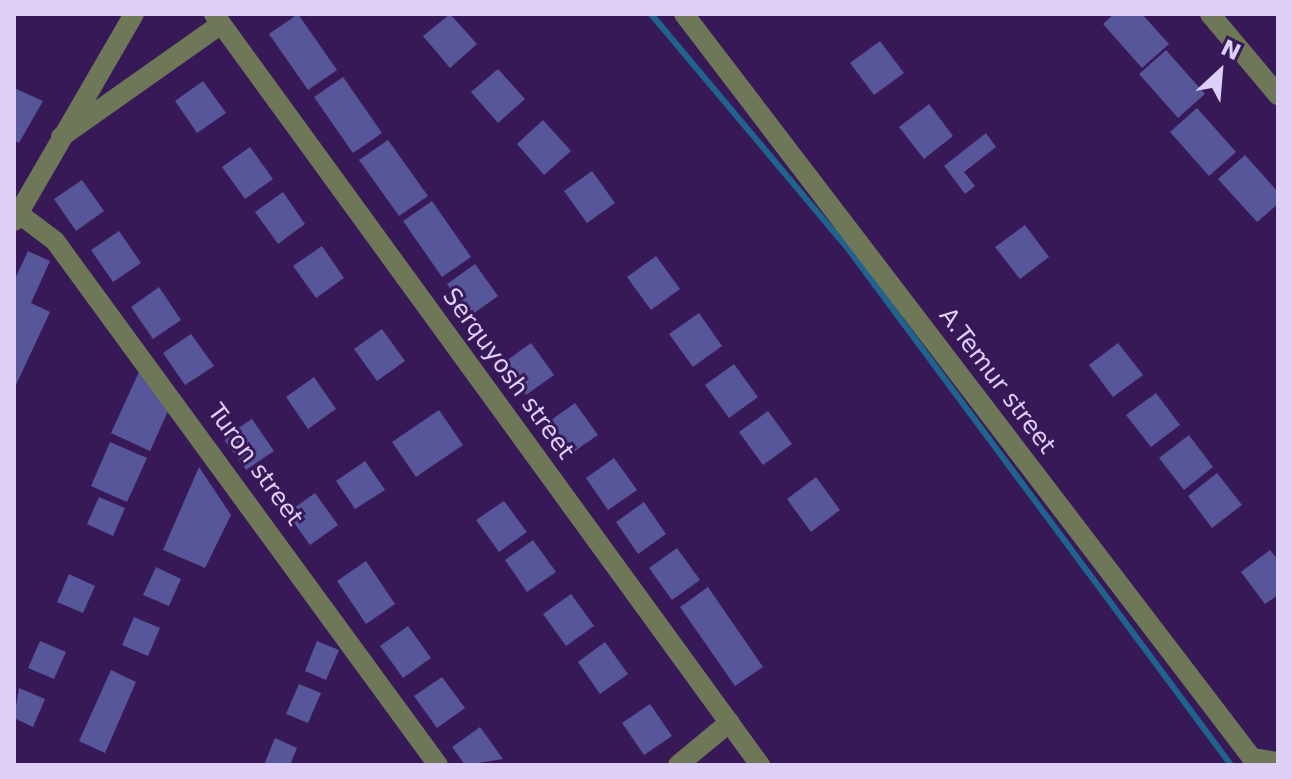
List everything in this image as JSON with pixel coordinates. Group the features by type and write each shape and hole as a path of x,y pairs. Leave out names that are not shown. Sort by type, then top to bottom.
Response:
{"street":[{"path":"15,214 54,142 134,14"},
{"name":"A.Temur street","path":"684,14 1252,758 1278,762"},
{"path":"1210,14 1278,95"},
{"path":"54,142 218,19"},
{"name":"Serquyosh street","path":"218,19 760,765"},
{"name":"Turon street","path":"15,214 55,241 198,429 361,667 438,765"},
{"path":"678,765 730,722"}],"building":[{"path":"298,14 337,70 308,90 269,34"},
{"path":"450,14 477,44 450,68 423,36"},
{"path":"1114,14 1142,14 1169,44 1142,68 1103,24"},
{"path":"880,41 904,73 874,95 850,63"},
{"path":"1166,50 1205,94 1178,118 1139,74"},
{"path":"498,69 525,99 498,123 471,92"},
{"path":"343,77 382,133 353,153 314,97"},
{"path":"203,81 226,113 197,133 175,101"},
{"path":"14,88 43,101 19,143 14,141"},
{"path":"929,104 953,136 924,159 899,127"},
{"path":"1197,108 1236,152 1209,176 1170,132"},
{"path":"543,120 571,151 544,175 517,144"},
{"path":"986,133 996,147 964,172 975,186 965,194 944,166"},
{"path":"388,140 428,196 399,216 359,160"},
{"path":"250,147 273,179 245,199 222,167"},
{"path":"1245,155 1278,192 1278,204 1257,222 1218,179"},
{"path":"592,171 615,203 587,223 564,191"},
{"path":"82,180 104,211 76,231 54,199"},
{"path":"283,192 305,224 278,244 255,212"},
{"path":"432,201 471,257 442,277 403,221"},
{"path":"1025,225 1049,257 1020,279 995,247"},
{"path":"119,231 141,263 113,282 91,250"},
{"path":"322,246 344,278 316,298 293,266"},
{"path":"28,251 50,261 31,303 50,312 14,389 14,281"},
{"path":"656,256 680,289 651,310 627,277"},
{"path":"475,264 498,296 470,316 447,284"},
{"path":"159,287 181,320 153,339 131,307"},
{"path":"699,313 722,346 693,367 669,334"},
{"path":"382,329 405,361 377,381 354,349"},
{"path":"191,334 214,366 185,385 163,353"},
{"path":"531,343 554,375 526,395 503,363"},
{"path":"1118,343 1143,375 1113,397 1089,365"},
{"path":"734,364 758,397 729,418 705,385"},
{"path":"139,372 169,409 150,451 111,433"},
{"path":"314,377 336,409 308,429 286,397"},
{"path":"1156,393 1180,425 1151,447 1126,415"},
{"path":"575,403 598,435 569,455 547,423"},
{"path":"439,410 463,445 416,477 392,442"},
{"path":"768,411 792,444 763,465 739,432"},
{"path":"252,419 274,451 246,470 223,438"},
{"path":"1189,435 1213,467 1184,490 1159,458"},
{"path":"110,442 147,458 127,502 91,486"},
{"path":"614,458 637,490 608,510 586,478"},
{"path":"365,461 385,490 355,509 336,481"},
{"path":"199,467 231,515 205,568 163,550"},
{"path":"1217,473 1242,505 1212,528 1188,496"},
{"path":"816,477 840,510 811,532 787,499"},
{"path":"315,493 338,525 310,545 287,513"},
{"path":"99,497 125,508 113,536 87,524"},
{"path":"504,501 527,532 499,552 476,520"},
{"path":"644,502 666,534 638,554 616,522"},
{"path":"533,540 556,572 527,592 505,560"},
{"path":"677,548 700,580 672,600 649,568"},
{"path":"1270,550 1278,560 1278,595 1265,604 1241,572"},
{"path":"366,561 395,604 366,624 337,581"},
{"path":"156,567 181,579 169,606 143,595"},
{"path":"69,574 95,586 83,613 57,602"},
{"path":"708,587 763,667 735,686 680,607"},
{"path":"571,594 594,626 566,646 543,614"},
{"path":"134,617 160,628 148,656 122,645"},
{"path":"408,626 431,658 403,678 380,646"},
{"path":"40,641 66,652 54,679 28,668"},
{"path":"317,641 339,650 326,680 305,671"},
{"path":"605,642 628,674 600,694 578,662"},
{"path":"111,670 136,682 105,753 79,741"},
{"path":"442,677 465,708 437,728 414,696"},
{"path":"299,684 321,693 308,723 286,714"},
{"path":"19,688 45,699 33,727 14,718"},
{"path":"650,704 672,736 644,755 622,723"},
{"path":"480,727 503,759 465,765 452,747"},
{"path":"275,738 297,748 290,765 264,765"}],"waterway":[{"path":"651,14 846,246 1231,765"}]}
